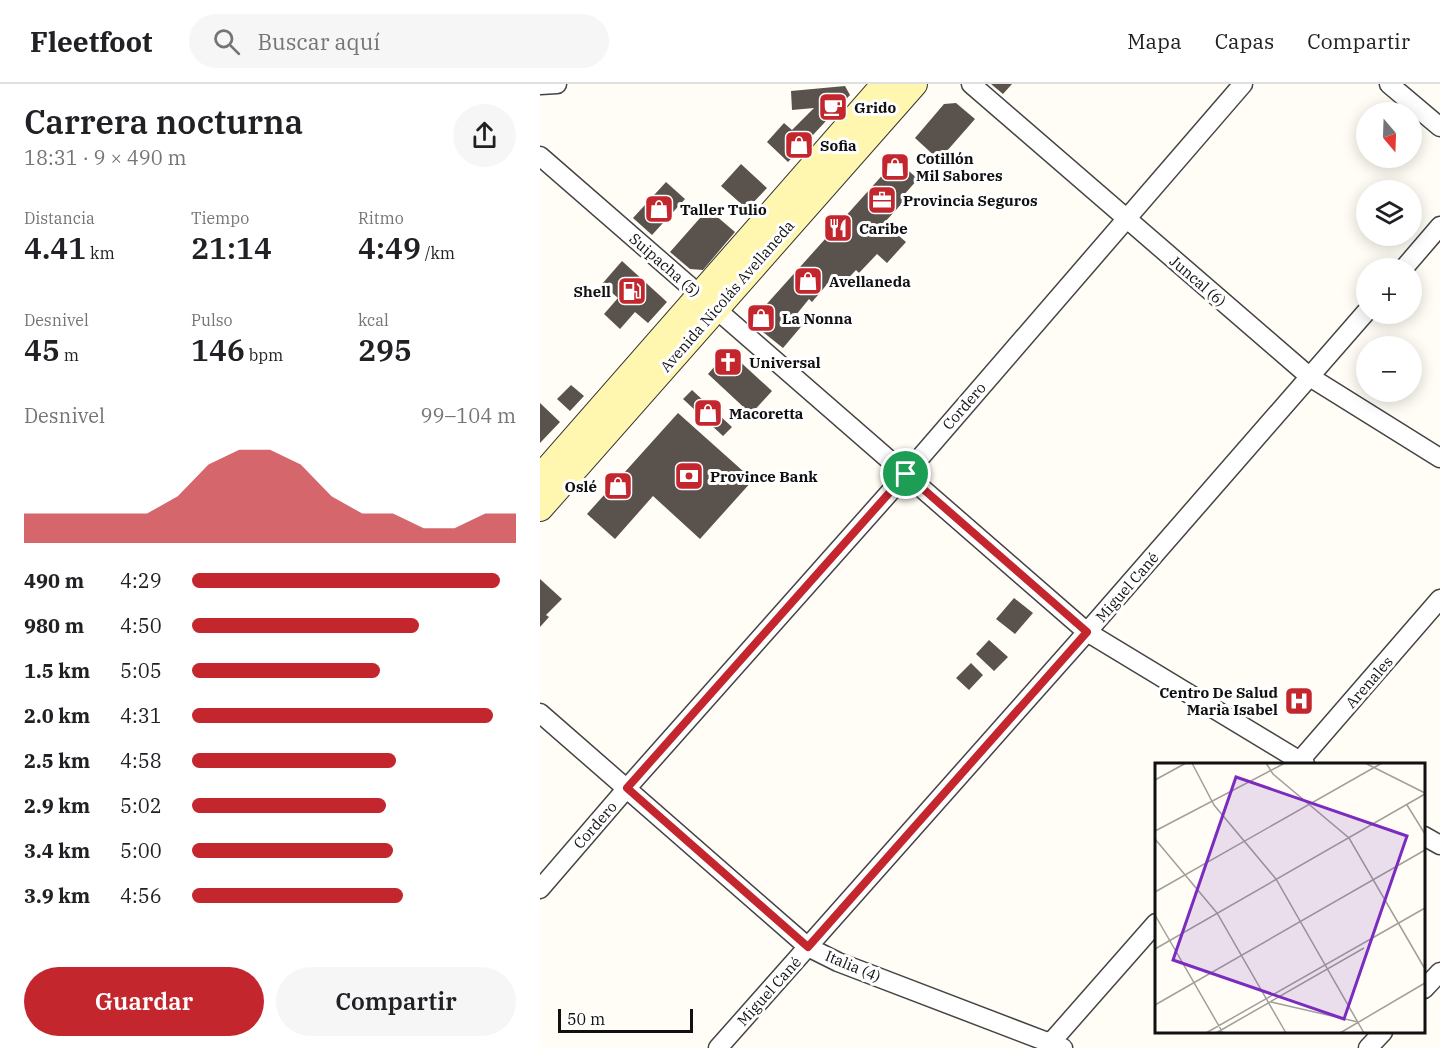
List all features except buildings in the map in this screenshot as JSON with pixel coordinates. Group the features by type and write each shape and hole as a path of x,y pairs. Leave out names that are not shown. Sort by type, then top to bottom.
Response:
{"main road":[{"name":"Avenida Nicolás Avellaneda","path":"540,508 885,84"},
{"name":"Avenida Nicolás Avellaneda","path":"540,478 914,84"}],"street":[{"path":"540,85 557,84"},
{"name":"Juncal (6)","path":"971,84 1310,377 1440,458"},
{"name":"Cordero","path":"540,889 906,474 1243,84"},
{"path":"1389,84 1440,128"},
{"name":"Suipacha (5)","path":"540,156 1087,632 1299,763"},
{"path":"1413,258 1440,226"},
{"name":"Miguel Cané","path":"718,1048 1087,632 1356,324"},
{"name":"Arenales","path":"1302,763 1440,599"},
{"name":"Italia (4)","path":"540,713 808,947 838,962 1053,1047"},
{"path":"1425,837 1440,845"},
{"path":"1053,1047 1155,924"},
{"path":"1425,988 1440,972"},
{"path":"1368,1048 1382,1033"}],"place":[{"name":"Grido","path":"833,107"},
{"name":"Sofia","path":"799,145"},
{"name":"Cotillón Mil Sabores","path":"895,167"},
{"name":"Provincia Seguros","path":"882,200"},
{"name":"Taller Tulio","path":"659,209"},
{"name":"Caribe","path":"838,228"},
{"name":"Avellaneda","path":"808,281"},
{"name":"Shell","path":"632,291"},
{"name":"La Nonna","path":"761,318"},
{"name":"Universal","path":"728,362"},
{"name":"Macoretta","path":"708,413"},
{"name":"Province Bank","path":"689,476"},
{"name":"Oslé","path":"618,486"},
{"name":"Centro De Salud Maria Isabel","path":"1299,701"}],"route":[{"path":"906,474 1087,632 808,947 627,788 906,474"}]}
